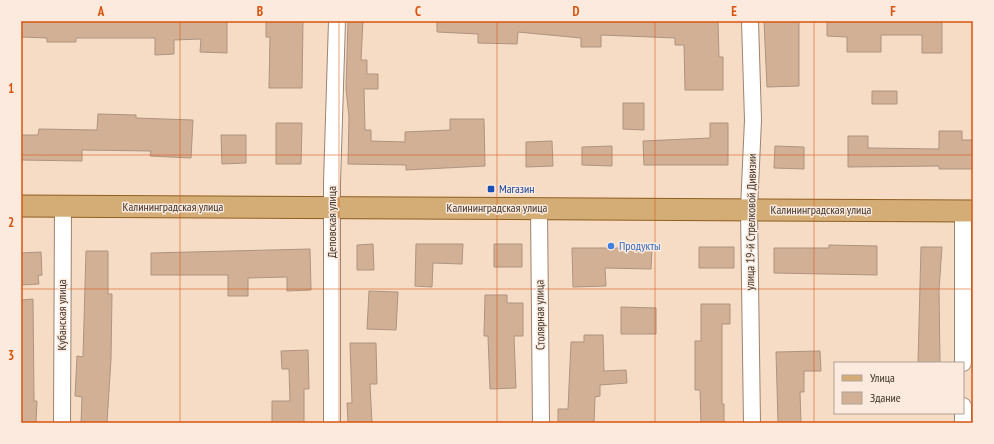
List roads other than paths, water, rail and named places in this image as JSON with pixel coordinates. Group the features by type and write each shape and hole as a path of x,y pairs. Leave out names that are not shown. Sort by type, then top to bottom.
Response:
{"main road":[{"name":"Калининградская улица","path":"21,206 968,211"}],"street":[{"name":"Деповская улица","path":"332,423 332,207 337,21"},
{"name":"улица 19-й Стрелковой Дивизии","path":"750,21 753,120 749,209 752,423"},
{"name":"Кубанская улица","path":"62,423 63,206"},
{"name":"Столярная улица","path":"539,208 541,423"},
{"path":"963,362 968,211"}],"place":[{"name":"Магазин","path":"491,189"},
{"name":"Продукты","path":"611,246"}]}
